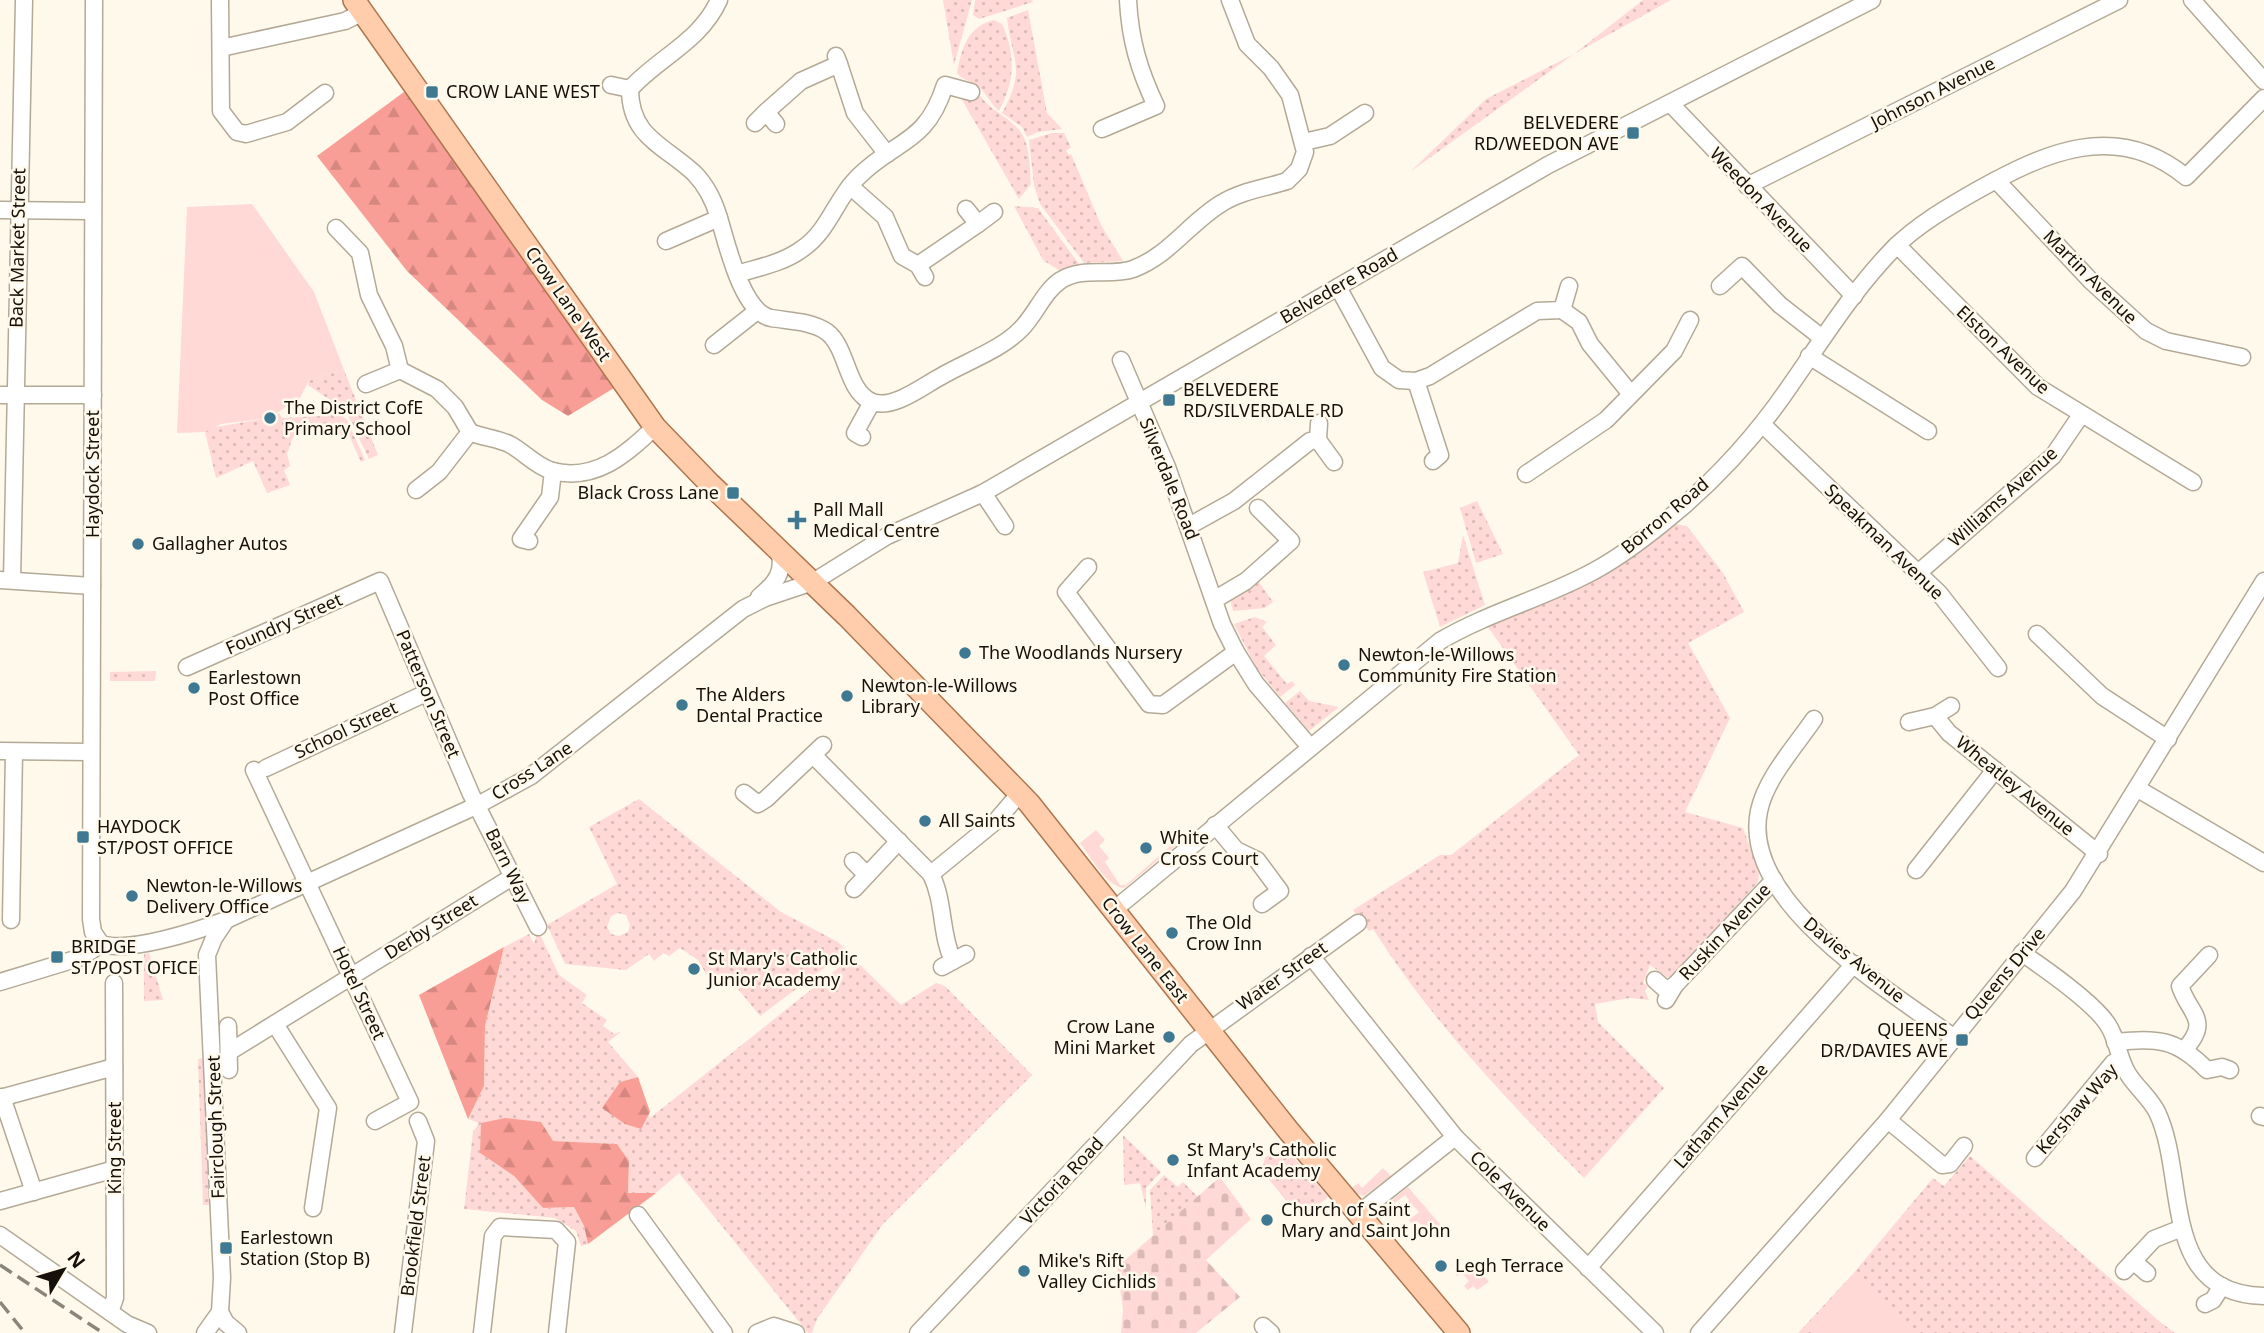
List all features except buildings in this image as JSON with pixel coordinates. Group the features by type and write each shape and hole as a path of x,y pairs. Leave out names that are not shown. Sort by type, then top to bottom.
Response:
{"main road":[{"name":"Crow Lane West","path":"359,6 655,427 813,582"},
{"name":"Crow Lane East","path":"813,582 1020,793 1115,909 1207,1030 1357,1214 1459,1333"}],"street":[{"name":"Back Market Street","path":"6,580 8,395 19,211 24,0"},
{"name":"Haydock Street","path":"94,0 91,211 92,586 86,635 86,710 92,752 91,919 93,932 101,944"},
{"path":"220,0 221,111 237,132 246,134 287,122 325,93"},
{"path":"719,0 695,35 646,72 630,89 631,110 635,119 657,145 699,179 713,201 737,274 757,311 767,317 810,325 827,332 861,392 872,402 892,402 1014,335 1060,281 1086,273 1115,273 1134,268 1175,244 1219,204 1287,181 1303,161 1304,142 1290,95 1271,68 1247,44 1230,0"},
{"path":"1102,129 1162,103 1138,67 1130,36 1128,0"},
{"name":"Belvedere Road","path":"813,582 887,536 984,493 1548,165 1872,0"},
{"name":"Johnson Avenue","path":"1747,186 2119,0"},
{"path":"2192,0 2264,81"},
{"path":"221,48 345,21 359,6"},
{"path":"766,120 801,81 837,59 855,113 887,155"},
{"path":"737,274 786,259 805,247 824,228 850,186 887,155 911,141 929,122 947,77 971,92"},
{"path":"611,85 630,89"},
{"name":"Borron Road","path":"1115,909 1440,641 1481,618 1606,564 1682,507 1762,424 1821,337 1897,245 1929,221 1996,180 2054,152 2096,145 2136,151 2157,159 2186,177 2264,98"},
{"name":"Weedon Avenue","path":"1670,103 1854,296"},
{"path":"1304,142 1330,136 1365,113"},
{"name":"Martin Avenue","path":"1996,180 2091,281 2146,331 2166,341 2242,357"},
{"path":"850,186 880,210 890,224 902,256 921,271 994,212"},
{"path":"967,209 978,224"},
{"path":"0,210 91,211"},
{"path":"666,242 719,218"},
{"path":"334,226 355,246 363,259 369,295 394,346 400,370"},
{"name":"Elston Avenue","path":"1897,245 2038,387 2193,482"},
{"path":"1720,286 1737,261 1780,305 1821,337"},
{"path":"1562,310 1569,286"},
{"path":"1338,287 1382,368 1399,380 1416,381 1430,376 1537,311 1562,310 1579,323 1590,344 1630,393"},
{"path":"715,345 757,311"},
{"path":"1526,475 1597,428 1674,351 1690,320"},
{"path":"1809,356 1928,431"},
{"name":"Silverdale Road","path":"1121,360 1189,526 1214,600 1236,652 1256,684 1310,747"},
{"path":"366,384 400,370 437,388 455,408 470,432 501,441 553,471 590,471 606,467 621,458 655,427"},
{"path":"1416,381 1440,456"},
{"path":"8,395 93,395"},
{"path":"853,432 872,402"},
{"name":"Williams Avenue","path":"1918,573 2053,456 2081,415"},
{"path":"1319,423 1318,440 1334,462"},
{"name":"Speakman Avenue","path":"1762,424 1950,606 1998,668"},
{"path":"416,490 439,472 470,432"},
{"path":"1189,526 1234,501 1310,441 1318,440"},
{"path":"522,541 550,497 553,471"},
{"path":"984,493 1005,526"},
{"path":"1214,600 1246,581 1291,541 1258,508"},
{"path":"743,609 776,581 782,568 779,550"},
{"path":"1088,567 1060,596 1149,704 1163,705 1236,652"},
{"path":"6,580 29,586 92,586"},
{"name":"Foundry Street","path":"187,667 380,581"},
{"name":"Patterson Street","path":"380,581 426,693 478,805"},
{"name":"Queens Drive","path":"1699,1333 1888,1120 2099,854 2264,581"},
{"name":"Cross Lane","path":"101,944 118,947 173,936 226,920 478,805 558,757 743,609 783,591 813,582"},
{"path":"2037,634 2102,696 2168,739"},
{"name":"School Street","path":"260,769 426,693"},
{"path":"1909,722 1935,716 1951,706"},
{"name":"Wheatley Avenue","path":"1935,716 1949,733 2099,854"},
{"name":"Davies Avenue","path":"1814,719 1766,793 1759,810 1759,844 1774,880 1797,914 1815,933 1953,1037"},
{"path":"11,920 6,888 16,749 92,752"},
{"path":"744,793 758,804 818,750 931,874 942,899 946,944 954,961"},
{"name":"Hotel Street","path":"260,769 307,883 414,1112"},
{"path":"1916,870 1995,770"},
{"path":"2138,789 2264,863"},
{"path":"931,874 992,825 1020,793"},
{"name":"Barn Way","path":"478,805 538,927"},
{"path":"1215,825 1236,850 1257,860 1284,896 1262,904"},
{"path":"854,889 899,841"},
{"path":"853,862 867,875"},
{"name":"Derby Street","path":"229,1052 512,877"},
{"name":"Ruskin Avenue","path":"1666,1000 1675,985 1762,889 1774,880"},
{"path":"207,955 226,920"},
{"name":"Water Street","path":"1207,1030 1358,923"},
{"path":"173,936 199,942 207,955"},
{"path":"0,982 82,957 101,944"},
{"path":"2022,953 2102,1016 2120,1059 2159,1119 2182,1228 2194,1258 2222,1286 2239,1293 2264,1296"},
{"name":"Fairclough Street","path":"207,955 222,1279 220,1312"},
{"path":"2185,1050 2196,1033 2199,1022 2180,986 2209,955"},
{"name":"Cole Avenue","path":"1311,956 1455,1138 1655,1333"},
{"name":"Latham Avenue","path":"1588,1268 1854,964"},
{"name":"Ruskin Avenue","path":"1655,980 1665,990 1675,985"},
{"name":"King Street","path":"110,1312 115,1298 114,983"},
{"path":"275,1024 328,1108 313,1208"},
{"path":"228,1026 229,1070"},
{"name":"Victoria Road","path":"918,1333 1207,1030"},
{"path":"2115,1042 2155,1039 2185,1050 2207,1070 2222,1067 2230,1070"},
{"name":"Kershaw Way","path":"2035,1158 2113,1063 2120,1059"},
{"path":"34,1192 1,1097 114,1067"},
{"path":"375,1121 414,1112"},
{"name":"Brookfield Street","path":"403,1333 426,1141 414,1112"},
{"path":"1888,1120 1942,1165 1950,1164 1964,1146"},
{"name":"Cole Avenue","path":"1357,1214 1455,1138"},
{"path":"0,1201 115,1169"},
{"path":"638,1215 724,1333"},
{"path":"482,1333 493,1236 500,1227 511,1225 556,1230 567,1242 557,1333"},
{"path":"2147,1273 2129,1266 2158,1236 2182,1228"},
{"path":"0,1235 110,1312 148,1333"},
{"path":"2205,1304 2213,1300 2222,1286"},
{"path":"205,1333 220,1312 226,1323 239,1333"},
{"path":"758,1333 774,1326 796,1333"}],"green space":[{"path":"943,0 972,0 954,65"},
{"path":"975,0 1033,2 979,19 973,15"},
{"path":"1643,0 1671,0 1574,54"},
{"path":"1028,10 1047,113 1062,129 1038,132 1027,137 1022,127 1002,113 1010,98 1016,75 1007,18"},
{"path":"994,20 1002,24 1007,35 1012,68 1008,89 999,111 979,88 957,73 967,40 978,27"},
{"path":"1574,54 1410,172 1486,99"},
{"path":"408,89 619,385 568,416 542,400 407,271 317,156"},
{"path":"976,90 987,104 1015,125 1026,143 1031,184 1019,199 961,98 970,100"},
{"path":"1052,133 1064,133 1071,147 1066,151 1071,154 1101,225 1123,261 1084,263 1040,204 1034,185 1029,140"},
{"path":"252,204 314,292 344,370 309,380 300,398 269,418 221,424 205,432 177,433 187,207"},
{"path":"1014,206 1038,208 1079,264 1060,271 1043,260"},
{"path":"344,370 378,455 369,459 346,411 308,385 309,380"},
{"path":"329,404 347,420 365,460 361,462 348,433 341,436 335,425 312,431 308,418 304,420 308,431 293,437 287,454 290,466 284,470 290,485 267,493 253,461 216,478 205,432 209,428 269,418 279,413 282,418 322,416"},
{"path":"1477,501 1503,554 1476,563 1460,508"},
{"path":"1670,523 1687,526 1723,573 1744,612 1688,643 1730,718 1685,812 1743,828 1759,872 1758,882 1673,977 1667,977 1650,965 1643,983 1648,986 1645,991 1649,1000 1630,998 1595,1004 1598,1022 1664,1088 1584,1178 1445,1028 1373,929 1369,931 1353,910 1440,855 1451,855 1579,755 1485,623"},
{"path":"1463,535 1485,605 1440,627 1423,572 1458,563"},
{"path":"1256,578 1273,602 1265,608 1233,611 1230,599"},
{"path":"1255,617 1267,622 1262,627 1276,645 1264,656 1287,684 1292,681 1295,685 1280,697 1256,667 1234,624"},
{"path":"156,671 155,681 110,681 110,672"},
{"path":"1300,691 1309,701 1339,707 1309,731 1285,703"},
{"path":"639,799 781,912 838,942 847,951 760,1016 725,973 711,982 698,960 680,948 669,956 663,953 654,961 649,954 626,970 565,964 547,925 617,884 589,827","holes":["618,913 626,915 630,925 628,932 619,936 611,934 607,927 611,916"]},
{"path":"1096,830 1105,840 1099,846 1109,858 1105,862 1120,885 1126,885 1185,833 1188,836 1124,888 1105,877 1080,843"},
{"path":"538,930 559,975 587,995 582,1003 607,1020 603,1026 614,1034 622,1031 608,1042 638,1077 620,1082 640,1129 648,1114 650,1118 852,957 901,1005 936,983 945,986 1032,1075 883,1224 817,1319 812,1333 808,1333 679,1173 656,1193 628,1193 629,1161 617,1144 553,1141 480,1153 514,1176 543,1208 574,1207 584,1226 588,1244 581,1246 576,1231 555,1218 464,1209 473,1132 479,1123 468,1119 484,1086 485,1026 504,947 529,934 534,944"},
{"path":"504,947 485,1026 484,1086 468,1119 419,995"},
{"path":"149,953 163,1000 144,1001 144,954"},
{"path":"207,1057 210,1190 209,1205 203,1205 198,1059"},
{"path":"638,1077 650,1112 641,1129 625,1124 602,1108 620,1082"},
{"path":"505,1118 541,1122 553,1141 617,1144 629,1161 628,1193 656,1193 588,1244 584,1226 574,1207 543,1208 514,1176 480,1153 481,1123"},
{"path":"1123,1135 1161,1172 1146,1188 1146,1208 1140,1183 1124,1185"},
{"path":"1283,1150 1289,1152 1328,1197 1301,1219 1262,1171 1265,1157"},
{"path":"1970,1156 2175,1333 1798,1333 1852,1275 1933,1178 1944,1186"},
{"path":"1383,1168 1391,1176 1364,1196 1357,1194 1352,1188 1358,1183 1362,1188"},
{"path":"1164,1175 1178,1187 1183,1182 1198,1197 1153,1236 1150,1190"},
{"path":"1220,1177 1251,1219 1206,1260 1240,1297 1196,1333 1121,1333 1123,1309 1117,1267"},
{"path":"1408,1187 1444,1229 1432,1238 1428,1234 1422,1236 1425,1229 1417,1221 1411,1223 1409,1220 1419,1212 1411,1203 1401,1211 1399,1209 1409,1200 1405,1195 1395,1203 1392,1200"},
{"path":"1471,1261 1489,1282 1477,1290 1473,1286 1468,1290 1464,1286 1469,1281 1462,1273 1457,1276 1455,1274"},
{"path":"1852,1275 1917,1333 1818,1333 1809,1324"}],"railway":[{"path":"0,1265 103,1333"},
{"path":"0,1302 25,1333"}],"place":[{"name":"CROW LANE WEST","path":"432,92"},
{"name":"BELVEDERE RD/WEEDON AVE","path":"1633,133"},
{"name":"BELVEDERE RD/SILVERDALE RD","path":"1169,400"},
{"name":"The District CofE Primary School","path":"270,418"},
{"name":"Black Cross Lane","path":"733,493"},
{"name":"Pall Mall Medical Centre","path":"797,520"},
{"name":"Gallagher Autos","path":"138,544"},
{"name":"The Woodlands Nursery","path":"965,653"},
{"name":"Newton-le-Willows Community Fire Station","path":"1344,665"},
{"name":"Earlestown Post Office","path":"194,688"},
{"name":"Newton-le-Willows Library","path":"847,696"},
{"name":"The Alders Dental Practice","path":"682,705"},
{"name":"All Saints","path":"925,821"},
{"name":"HAYDOCK ST/POST OFFICE","path":"83,837"},
{"name":"White Cross Court","path":"1146,848"},
{"name":"Newton-le-Willows Delivery Office","path":"132,896"},
{"name":"The Old Crow Inn","path":"1172,933"},
{"name":"BRIDGE ST/POST OFICE","path":"57,957"},
{"name":"St Mary's Catholic Junior Academy","path":"694,969"},
{"name":"Crow Lane Mini Market","path":"1169,1037"},
{"name":"QUEENS DR/DAVIES AVE","path":"1962,1040"},
{"name":"St Mary's Catholic Infant Academy","path":"1173,1160"},
{"name":"Church of Saint Mary and Saint John","path":"1267,1220"},
{"name":"Earlestown Station (Stop B)","path":"226,1248"},
{"name":"Legh Terrace","path":"1441,1266"},
{"name":"Mike's Rift Valley Cichlids","path":"1024,1271"}]}
